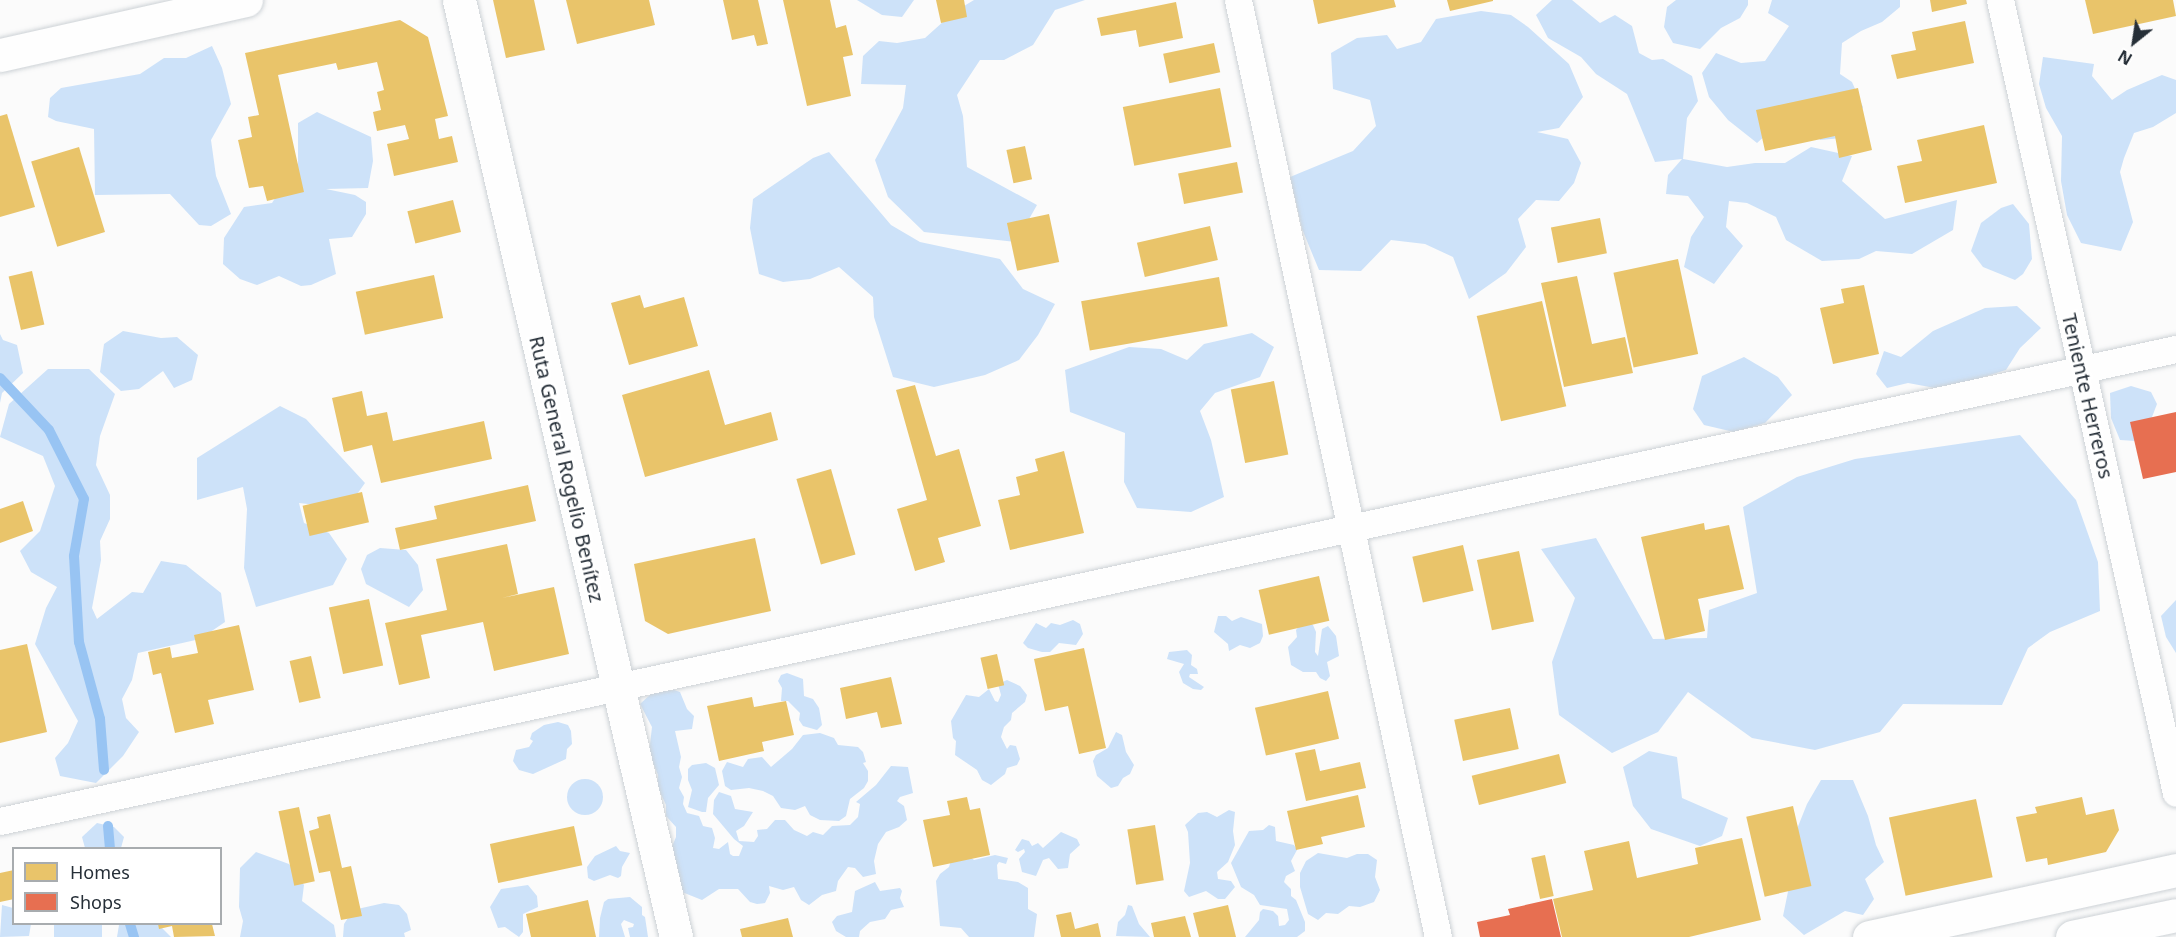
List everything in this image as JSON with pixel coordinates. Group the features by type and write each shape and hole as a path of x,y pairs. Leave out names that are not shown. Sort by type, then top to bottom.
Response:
{"main road":[{"path":"0,55 246,0"},
{"name":"Ruta General Rogelio Benítez","path":"459,0 676,937"},
{"path":"1869,937 2176,870"},
{"path":"2072,937 2176,915"}],"street":[{"path":"1238,0 1438,937"},
{"name":"Teniente Herreros","path":"2000,0 2176,793"},
{"path":"0,821 2176,349"}],"shaded area":[{"path":"857,0 914,0 902,17 882,15"},
{"path":"974,0 1085,0 1055,10 1033,45 1004,60 980,60 957,95 963,116 967,167 1037,205 1016,242 924,232 888,197 875,160 903,108 906,85 861,84 863,56 879,41 897,43 925,38 954,12"},
{"path":"1552,0 1572,0 1600,23 1615,15 1632,26 1639,53 1652,60 1663,59 1692,76 1698,101 1687,118 1683,159 1727,167 1755,163 1785,163 1811,147 1852,156 1842,181 1885,219 1957,200 1953,230 1912,254 1876,251 1859,259 1822,261 1786,240 1776,217 1747,203 1729,201 1726,227 1743,246 1714,284 1684,267 1691,237 1704,217 1688,196 1666,194 1668,175 1682,159 1655,162 1627,94 1596,74 1581,57 1548,38 1536,15"},
{"path":"1676,0 1748,0 1748,5 1740,18 1721,28 1700,49 1673,43 1664,27 1667,7"},
{"path":"1772,0 1900,0 1900,7 1882,22 1842,43 1840,74 1852,82 1863,107 1853,137 1820,140 1803,107 1794,110 1757,143 1728,120 1709,97 1702,73 1716,53 1741,63 1765,61 1789,26 1768,13"},
{"path":"1481,11 1511,15 1528,27 1569,64 1583,97 1559,128 1537,132 1568,139 1581,163 1574,183 1559,201 1536,200 1518,219 1526,247 1506,273 1469,299 1453,257 1425,244 1391,240 1361,271 1319,270 1302,229 1290,177 1353,151 1376,126 1370,100 1333,89 1331,53 1357,38 1387,35 1397,49 1421,42 1436,19"},
{"path":"212,46 222,68 231,104 211,140 216,176 231,214 211,226 199,225 170,194 95,195 94,129 56,121 48,117 50,98 61,88 140,74 164,58 186,58"},
{"path":"2043,57 2094,64 2092,76 2112,100 2127,90 2162,75 2176,80 2176,113 2153,127 2134,133 2124,158 2120,172 2133,222 2121,251 2081,243 2067,215 2061,181 2062,136 2046,108 2039,84"},
{"path":"317,112 371,137 373,161 368,188 326,189 355,195 366,202 366,214 352,237 329,239 336,274 311,285 301,286 279,276 257,285 240,279 223,264 224,238 244,207 272,203 298,163 298,123"},
{"path":"829,152 891,225 920,242 1000,259 1023,289 1055,304 1038,335 1019,360 985,375 934,387 893,377 874,317 873,297 839,267 810,279 783,282 759,274 750,228 753,199 813,158"},
{"path":"2013,204 2029,224 2032,259 2023,274 2015,280 1983,267 1971,251 1981,223 2001,208"},
{"path":"2017,306 2041,328 2020,348 2006,370 1971,381 1935,388 1908,383 1887,388 1876,374 1884,351 1901,357 1933,331 1985,308"},
{"path":"123,331 161,338 177,337 198,355 192,380 174,388 163,371 139,389 121,391 100,372 104,344"},
{"path":"1252,333 1274,347 1260,377 1215,393 1200,411 1211,440 1224,497 1191,512 1137,508 1124,482 1125,433 1070,412 1065,370 1129,347 1161,349 1187,360 1204,344"},
{"path":"0,334 3,340 17,345 23,373 2,393 0,403"},
{"path":"1744,357 1778,377 1792,395 1765,423 1734,432 1704,425 1693,409 1702,376"},
{"path":"48,369 89,369 115,394 100,436 96,465 110,495 110,519 100,541 101,560 92,608 97,619 132,592 143,593 161,561 186,565 221,593 225,622 200,639 138,653 132,680 122,699 126,718 139,732 123,756 96,783 60,776 55,758 68,743 78,721 35,644 46,608 57,587 31,572 20,551 40,531 55,486 43,456 0,437 9,404"},
{"path":"2131,386 2151,392 2157,404 2147,430 2136,441 2120,440 2111,418 2110,393"},
{"path":"280,406 306,419 365,483 350,504 299,503 304,523 329,533 347,559 333,585 256,607 244,568 247,509 243,487 197,500 197,458"},
{"path":"2020,435 2076,500 2098,562 2100,611 2050,632 2028,648 2002,705 1903,704 1880,732 1815,750 1752,738 1688,692 1658,732 1612,753 1559,715 1552,662 1575,598 1541,549 1596,538 1653,639 1707,638 1709,610 1757,593 1743,507 1797,477 1855,459"},
{"path":"380,548 406,550 418,565 423,590 409,607 366,584 361,569 367,555"},
{"path":"2176,600 2176,653 2166,637 2161,616"},
{"path":"1218,616 1226,616 1232,621 1241,617 1262,624 1263,636 1260,643 1250,648 1240,645 1229,651 1228,644 1214,632"},
{"path":"1073,620 1080,624 1083,634 1076,645 1059,643 1050,652 1042,652 1028,648 1023,643 1036,623 1046,628 1051,623 1060,625"},
{"path":"1308,622 1313,625 1316,632 1315,652 1318,656 1322,629 1328,626 1336,636 1339,656 1327,662 1330,676 1326,681 1316,672 1303,672 1291,665 1288,647 1297,637 1296,630 1301,624"},
{"path":"1187,650 1192,655 1191,665 1197,669 1198,674 1190,674 1189,677 1204,687 1201,690 1193,689 1183,683 1179,672 1184,664 1167,659 1169,652"},
{"path":"787,673 803,679 804,696 813,699 819,708 822,725 817,730 803,726 799,720 800,713 788,701 781,701 782,688 778,681 781,675"},
{"path":"1007,680 1020,686 1027,695 1025,702 1012,713 1011,720 1004,727 1001,737 1007,749 1010,745 1016,746 1020,759 1017,765 1007,768 1005,774 991,785 982,780 977,770 955,755 956,741 953,738 951,721 966,695 979,697 989,689 995,701 998,702 1001,695 998,684"},
{"path":"674,690 680,692 687,709 694,716 692,729 675,731 681,757 679,767 682,777 679,788 684,797 683,804 687,813 699,816 703,826 712,828 715,838 713,848 719,849 728,842 730,854 733,856 739,856 743,846 713,814 714,800 719,792 731,796 735,809 753,812 744,826 736,831 739,841 754,842 758,836 757,830 767,829 775,820 785,820 794,830 807,836 813,832 823,835 832,826 850,825 858,817 860,804 856,802 876,785 891,766 908,767 913,793 900,797 897,801 904,806 907,820 899,827 886,832 878,844 874,861 876,874 863,877 855,868 848,867 838,881 836,891 822,895 809,905 801,900 794,887 783,890 769,886 770,893 765,903 757,904 750,902 738,889 719,889 702,900 682,892 677,867 670,860 676,827 666,816 666,805 657,786 658,775 649,753 652,727 640,704 653,692"},
{"path":"558,722 568,725 571,731 572,744 567,749 566,759 533,774 519,770 513,761 516,750 529,747 533,741 530,739 532,733 544,725"},
{"path":"1116,732 1122,735 1126,752 1134,765 1130,774 1123,778 1118,786 1111,788 1097,776 1093,761 1096,755 1108,748"},
{"path":"820,733 834,738 838,745 858,747 863,752 866,762 863,763 868,771 868,781 864,788 850,799 846,816 839,821 820,820 810,815 805,806 795,810 781,808 773,796 763,791 749,788 731,790 725,786 722,771 727,762 743,767 748,759 762,757 771,767 792,749 803,735"},
{"path":"1649,751 1677,757 1682,798 1728,818 1722,836 1700,846 1651,829 1633,806 1623,767"},
{"path":"706,763 715,768 719,785 708,798 706,812 702,812 688,807 692,790 688,780 688,769 692,765"},
{"path":"585,779 597,785 603,797 597,809 585,815 573,809 567,797 573,785"},
{"path":"1821,780 1853,780 1884,862 1865,879 1874,899 1863,915 1845,911 1804,935 1783,916 1790,882 1789,849 1807,804"},
{"path":"1229,810 1235,812 1233,831 1235,845 1228,862 1217,872 1218,879 1231,881 1235,887 1225,899 1218,899 1206,891 1189,897 1184,891 1190,863 1188,832 1185,825 1198,813 1207,812 1217,817"},
{"path":"97,823 114,827 124,837 121,847 85,847 82,837"},
{"path":"1269,825 1275,827 1276,841 1294,845 1297,850 1291,861 1295,871 1286,876 1284,882 1291,889 1291,896 1296,900 1305,922 1305,931 1297,937 1245,937 1259,920 1263,909 1273,911 1278,916 1279,926 1285,925 1289,920 1287,909 1260,905 1254,895 1241,887 1231,863 1249,831 1263,830"},
{"path":"1061,832 1077,839 1080,845 1070,854 1068,868 1058,869 1049,858 1043,860 1036,876 1022,872 1019,859 1025,852 1024,849 1018,852 1015,850 1022,839 1029,841 1032,846 1038,843 1043,848"},
{"path":"616,846 620,851 630,853 622,867 621,876 618,878 610,875 594,881 588,878 587,867 595,856"},
{"path":"256,852 289,864 304,885 302,901 334,925 336,937 240,937 243,921 239,907 240,868"},
{"path":"1318,853 1347,858 1357,854 1368,854 1377,860 1375,877 1380,890 1374,902 1360,907 1349,906 1338,914 1326,913 1318,920 1308,914 1300,887 1300,873 1306,861"},
{"path":"968,855 974,860 995,855 1008,858 1006,864 999,862 997,865 998,879 1018,882 1028,888 1028,909 1037,914 1034,937 969,937 961,928 940,926 936,881 940,874 949,867 952,857"},
{"path":"875,882 880,891 900,888 902,891 900,898 904,907 891,910 885,919 870,922 860,931 859,937 846,937 836,931 832,922 837,916 852,912 855,891"},
{"path":"528,885 537,896 538,907 523,914 523,932 519,937 505,927 498,928 490,907 501,889"},
{"path":"630,897 642,907 648,937 630,937 628,928 633,927 634,924 624,920 621,924 625,937 599,937 604,902 608,899"},
{"path":"384,903 399,905 407,914 411,930 404,933 405,937 343,937 344,924 353,910"},
{"path":"2,905 12,908 12,925 31,925 29,936 0,937"},
{"path":"1128,905 1132,906 1139,924 1150,937 1116,936 1118,922 1125,915"},
{"path":"54,925 102,925 102,937 54,937"},
{"path":"119,925 159,925 171,937 117,937"}],"building: Homes":[{"path":"493,0 534,0 545,50 506,58"},
{"path":"566,0 649,0 655,25 577,44"},
{"path":"723,0 758,0 768,44 757,46 754,35 732,40"},
{"path":"783,0 830,0 836,28 846,25 853,55 843,57 851,96 807,106"},
{"path":"936,0 964,0 967,17 941,23"},
{"path":"1313,0 1394,0 1396,7 1318,24"},
{"path":"1447,0 1493,0 1493,1 1450,11"},
{"path":"1930,0 1966,0 1967,4 1932,12"},
{"path":"2085,0 2173,0 2176,16 2093,34"},
{"path":"1176,2 1183,38 1139,47 1136,30 1101,36 1097,18"},
{"path":"400,20 428,37 448,116 435,119 439,139 452,136 458,162 394,176 387,144 409,139 405,125 377,131 373,112 381,110 377,92 384,90 377,62 338,70 336,63 278,75 304,192 267,201 263,186 249,188 238,140 252,137 248,117 259,115 245,53"},
{"path":"1965,21 1974,63 1897,79 1891,55 1916,50 1912,32"},
{"path":"1214,43 1220,72 1169,83 1163,54"},
{"path":"1220,88 1231,147 1134,166 1123,107"},
{"path":"1858,88 1872,150 1839,158 1835,136 1765,151 1756,110"},
{"path":"7,114 35,207 0,217 0,116"},
{"path":"1984,125 1997,183 1905,203 1897,166 1922,161 1917,140"},
{"path":"1025,146 1032,179 1013,183 1006,150"},
{"path":"79,147 105,232 57,247 31,162"},
{"path":"1237,162 1243,192 1184,204 1178,173"},
{"path":"453,200 461,232 415,243 407,211"},
{"path":"1049,214 1059,262 1017,271 1007,223"},
{"path":"1600,218 1607,253 1558,263 1551,228"},
{"path":"1210,226 1218,260 1145,277 1137,243"},
{"path":"1678,259 1698,354 1634,368 1613,273"},
{"path":"32,271 44,325 21,330 9,276"},
{"path":"434,275 443,318 365,335 356,292"},
{"path":"1577,276 1592,344 1625,337 1633,373 1564,387 1541,283"},
{"path":"1219,277 1228,326 1090,351 1081,301"},
{"path":"1864,285 1879,354 1833,364 1820,308 1844,303 1841,289"},
{"path":"640,295 644,308 684,297 698,346 629,365 611,303"},
{"path":"1542,301 1566,406 1501,421 1477,316"},
{"path":"709,370 725,425 771,412 778,440 645,477 622,395"},
{"path":"1274,381 1288,455 1245,463 1231,389"},
{"path":"915,385 936,456 959,449 981,526 938,538 945,562 915,571 897,509 927,500 896,390"},
{"path":"362,391 367,416 387,412 393,441 484,421 492,459 381,483 372,445 344,452 332,398"},
{"path":"1064,451 1084,533 1010,550 998,500 1020,495 1016,477 1038,471 1035,459"},
{"path":"831,469 856,555 821,564 796,479"},
{"path":"528,485 536,521 400,550 395,528 437,519 434,506"},
{"path":"362,492 369,522 310,536 303,506"},
{"path":"23,501 33,531 0,543 0,509"},
{"path":"1704,523 1705,530 1729,525 1744,589 1698,599 1705,631 1665,640 1641,537"},
{"path":"755,538 771,611 668,634 645,621 634,564"},
{"path":"507,544 518,594 502,598 554,587 569,654 494,671 483,622 421,635 430,678 399,685 385,623 447,610 436,559"},
{"path":"1463,545 1474,591 1423,602 1412,557"},
{"path":"1519,551 1534,621 1492,630 1477,560"},
{"path":"1319,576 1329,621 1269,635 1259,590"},
{"path":"369,599 383,666 343,674 329,608"},
{"path":"239,625 254,690 208,700 214,724 175,733 161,673 153,675 148,652 170,647 172,658 198,653 194,635"},
{"path":"27,644 47,732 0,743 0,650"},
{"path":"1084,648 1106,748 1079,754 1068,706 1045,711 1034,659"},
{"path":"997,654 1004,685 988,689 980,658"},
{"path":"311,656 321,698 299,703 290,661"},
{"path":"891,677 902,724 881,728 877,712 846,719 840,688"},
{"path":"1328,691 1339,739 1266,756 1255,708"},
{"path":"752,697 754,707 786,701 794,735 762,742 764,751 719,761 707,706"},
{"path":"1510,708 1519,749 1463,761 1454,720"},
{"path":"1315,749 1320,771 1360,762 1366,788 1306,801 1295,753"},
{"path":"1559,754 1566,783 1479,805 1472,776"},
{"path":"1358,795 1365,827 1321,837 1323,844 1296,850 1287,811"},
{"path":"967,797 970,810 980,808 990,855 933,867 923,820 950,815 947,801"},
{"path":"2082,797 2086,815 2114,809 2119,830 2106,852 2048,865 2047,858 2026,862 2016,817 2037,813 2035,807"},
{"path":"1976,799 1993,877 1906,896 1889,818"},
{"path":"1793,806 1811,886 1765,897 1746,817"},
{"path":"299,807 315,881 294,886 278,811"},
{"path":"330,814 342,868 351,866 362,916 341,920 330,871 319,873 309,831 319,828 317,817"},
{"path":"1155,825 1164,880 1136,885 1127,829"},
{"path":"574,826 582,865 498,883 490,844"},
{"path":"1742,838 1761,920 1689,937 1562,937 1553,899 1593,890 1584,851 1629,841 1637,878 1698,864 1695,848"},
{"path":"1545,855 1554,896 1540,899 1531,858"},
{"path":"12,870 12,899 0,902 0,873"},
{"path":"588,900 596,937 531,937 526,914"},
{"path":"1228,905 1236,937 1199,937 1193,913"},
{"path":"1071,912 1075,929 1098,923 1101,937 1061,937 1056,915"},
{"path":"1185,916 1191,937 1154,937 1151,923"},
{"path":"788,918 793,937 742,937 740,929"},
{"path":"158,925 212,925 215,936 174,937 172,926 159,929"}],"building: Shops":[{"path":"2176,412 2176,472 2143,479 2130,422"},
{"path":"1552,899 1561,937 1480,937 1477,922 1510,915 1508,909"}],"waterway":[{"path":"0,378 49,430 84,499 74,556 79,642 100,719 104,770"},
{"path":"108,826 110,847"},
{"path":"130,925 134,937"}]}
